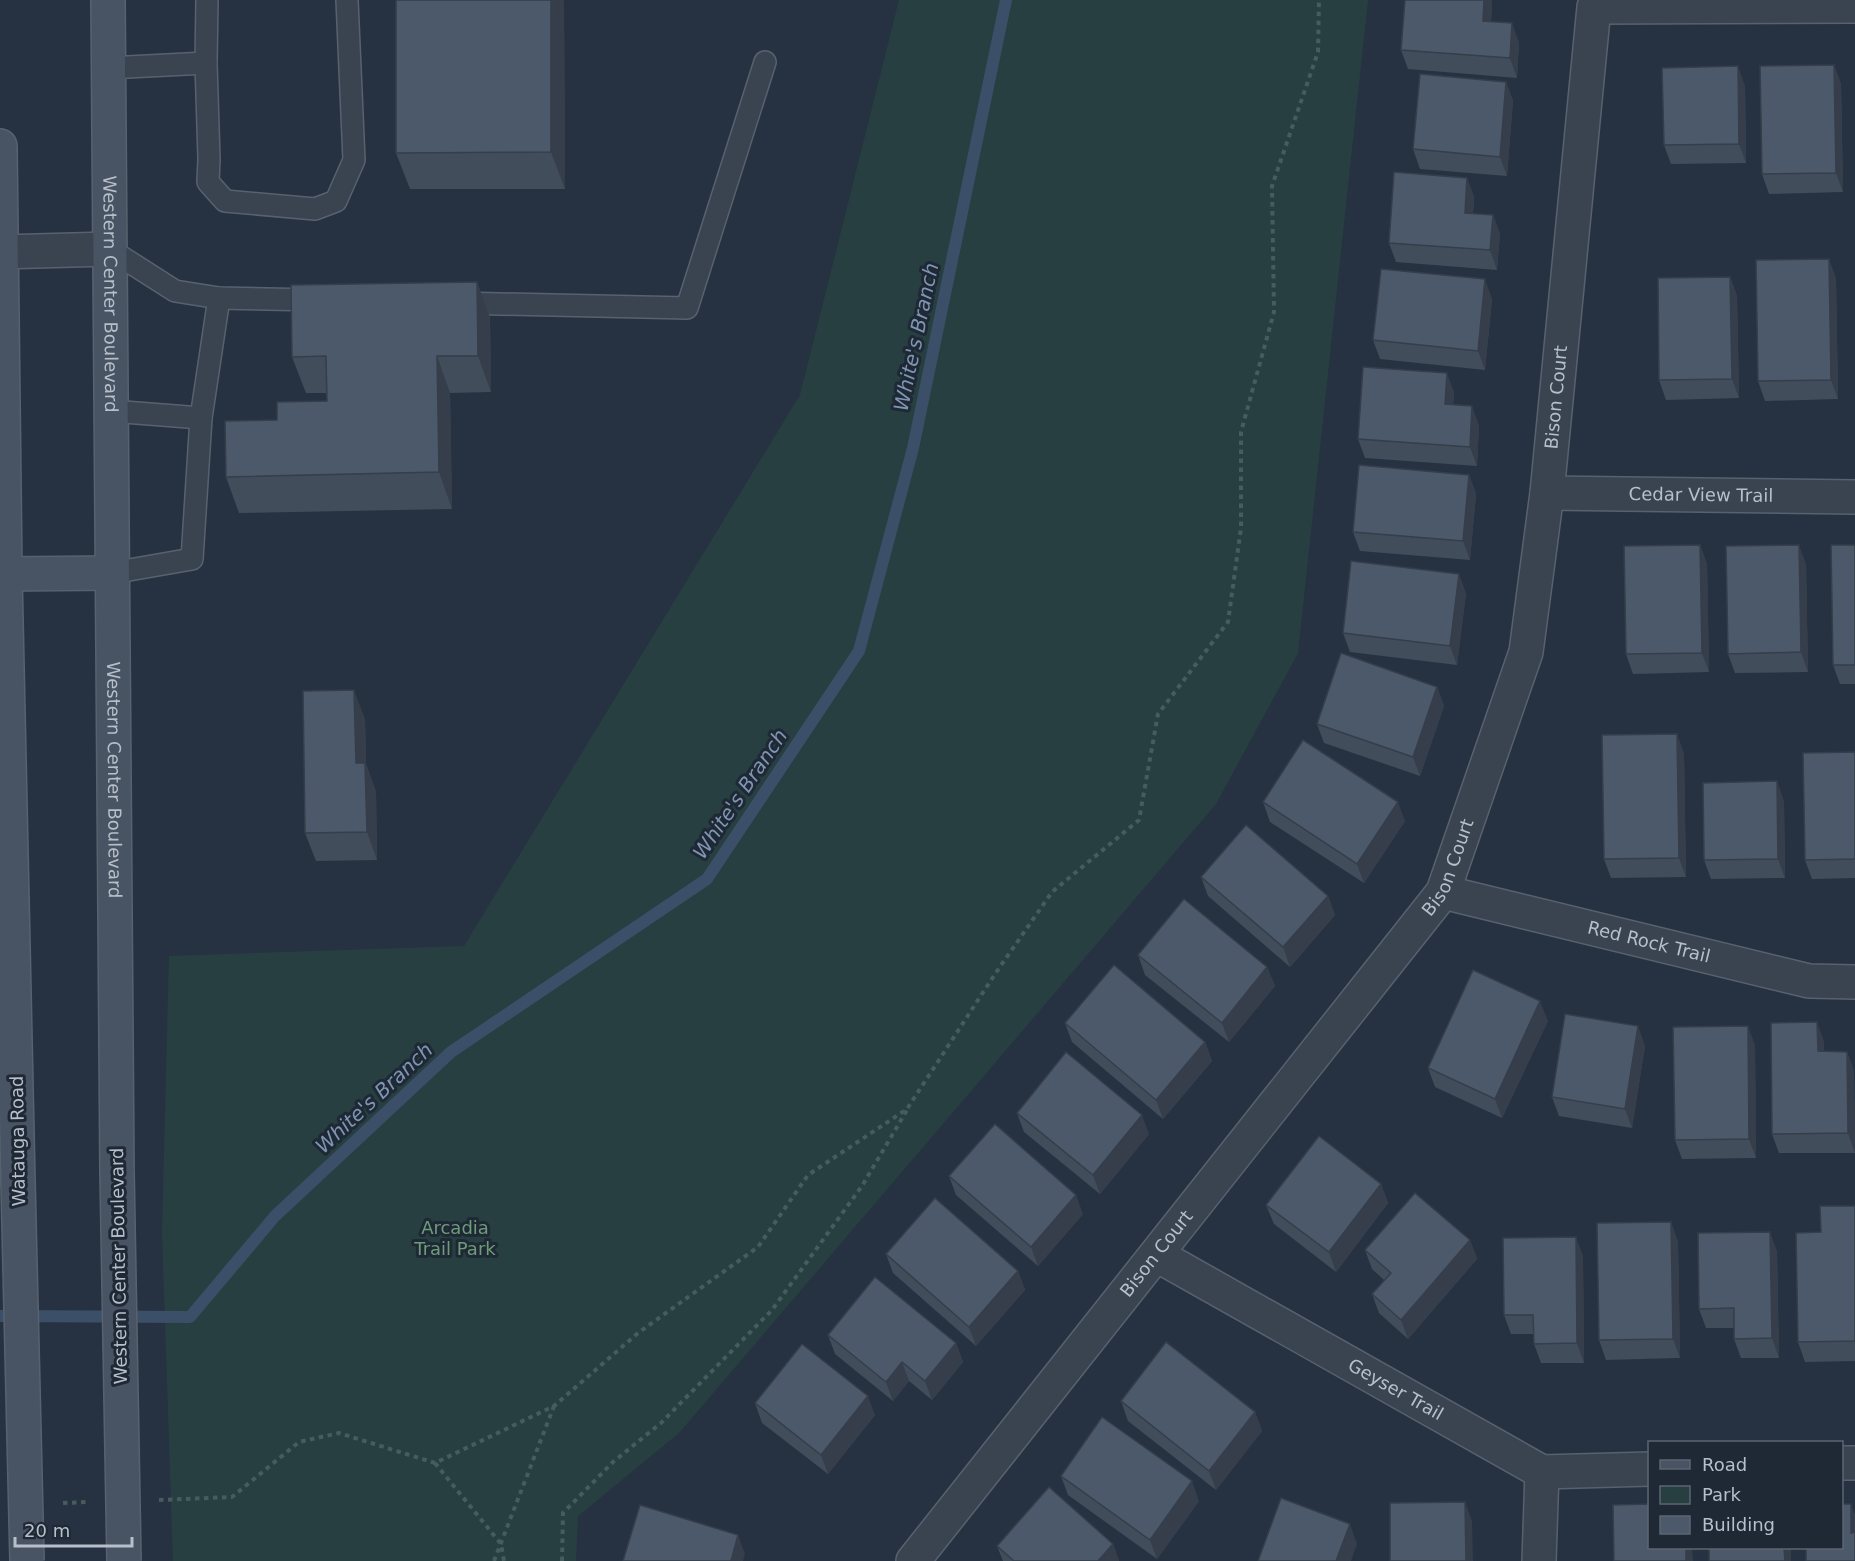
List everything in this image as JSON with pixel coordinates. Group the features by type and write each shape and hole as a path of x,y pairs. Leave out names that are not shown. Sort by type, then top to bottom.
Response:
{"main road":[{"name":"Western Center Boulevard","path":"108,0 117,1171 124,1561"},
{"path":"0,146 1,252"},
{"name":"Watauga Road","path":"1,252 6,882 18,1181 27,1561"},
{"path":"5,574 112,573"}],"street":[{"name":"Bison Court","path":"913,1561 1443,892 1526,652 1547,493 1594,7 1855,6"},
{"path":"1,252 109,249"},
{"name":"Cedar View Trail","path":"1547,493 1855,497"},
{"name":"Red Rock Trail","path":"1443,892 1809,981 1855,982"},
{"name":"Geyser Trail","path":"1156,1255 1542,1472"},
{"path":"1539,1561 1542,1472 1648,1469"}],"lane":[{"path":"207,0 208,182 225,201 315,208 336,201 354,160 347,0"},
{"path":"438,303 687,308 765,62"},
{"path":"108,68 206,63"},
{"path":"109,249 175,291 219,298 342,301"},
{"path":"112,573 192,559 201,418 219,298"},
{"path":"111,411 201,418"}],"path":[{"path":"562,1561 563,1513 613,1462 661,1423 772,1310 862,1186 907,1109 995,974 1052,892 1139,820 1158,714 1228,622 1241,528 1241,432 1274,312 1272,186 1318,52 1319,0"},
{"path":"435,1463 554,1406 638,1333 758,1247 808,1175 907,1109"},
{"path":"494,1561 554,1406"},
{"path":"151,1500 232,1497 299,1442 339,1433 435,1463 501,1544 504,1561"},
{"path":"58,1503 93,1502"}],"green space":[{"name":"Arcadia Trail Park","path":"899,0 1368,0 1298,653 1216,804 679,1433 578,1516 576,1561 173,1561 162,1232 169,956 464,946 800,395"}],"building":[{"path":"396,0 551,0 551,152 396,153"},
{"path":"1405,0 1484,0 1483,21 1512,23 1510,58 1401,50"},
{"path":"1834,65 1836,173 1762,174 1760,66"},
{"path":"1738,66 1739,144 1664,145 1662,68"},
{"path":"1420,74 1506,82 1500,157 1413,149"},
{"path":"1394,172 1467,178 1465,213 1493,215 1490,250 1389,243"},
{"path":"1829,259 1831,380 1758,381 1756,260"},
{"path":"1381,269 1485,279 1478,351 1373,340"},
{"path":"1730,277 1732,379 1659,380 1658,278"},
{"path":"477,282 478,356 437,356 439,472 226,477 225,421 277,420 277,402 327,401 326,356 292,357 291,285"},
{"path":"1363,367 1447,373 1445,404 1472,406 1470,447 1358,439"},
{"path":"1359,465 1469,475 1463,541 1353,532"},
{"path":"1700,545 1702,653 1626,654 1624,546"},
{"path":"1799,545 1801,652 1728,654 1726,546"},
{"path":"1831,545 1855,545 1855,665 1833,665"},
{"path":"1351,561 1459,574 1450,646 1343,633"},
{"path":"1341,653 1437,687 1413,757 1317,724"},
{"path":"354,690 356,763 365,763 367,832 305,833 303,691"},
{"path":"1677,734 1679,858 1604,859 1602,735"},
{"path":"1303,740 1398,802 1357,864 1263,802"},
{"path":"1855,752 1855,859 1805,860 1803,753"},
{"path":"1777,781 1778,859 1704,860 1703,783"},
{"path":"1246,825 1328,896 1283,947 1201,877"},
{"path":"1184,899 1267,967 1222,1023 1138,955"},
{"path":"1114,965 1205,1042 1156,1100 1065,1023"},
{"path":"1473,970 1540,1001 1495,1099 1428,1068"},
{"path":"1565,1014 1638,1026 1625,1109 1552,1097"},
{"path":"1817,1022 1818,1051 1847,1052 1848,1133 1772,1134 1771,1023"},
{"path":"1748,1026 1749,1139 1675,1140 1673,1027"},
{"path":"1066,1052 1142,1115 1093,1175 1017,1113"},
{"path":"995,1124 1076,1195 1031,1247 949,1176"},
{"path":"1319,1136 1381,1184 1329,1252 1266,1205"},
{"path":"1415,1193 1470,1240 1401,1320 1372,1294 1391,1273 1365,1250"},
{"path":"935,1198 1018,1271 969,1327 886,1254"},
{"path":"1820,1206 1855,1206 1855,1341 1798,1342 1796,1233 1821,1232"},
{"path":"1671,1222 1673,1339 1599,1340 1597,1223"},
{"path":"1770,1232 1772,1338 1734,1339 1734,1308 1699,1309 1698,1233"},
{"path":"1576,1237 1577,1343 1534,1344 1533,1315 1504,1315 1503,1238"},
{"path":"875,1277 956,1343 925,1381 902,1362 886,1382 828,1335"},
{"path":"1166,1342 1255,1412 1209,1471 1121,1401"},
{"path":"802,1344 868,1396 821,1455 755,1403"},
{"path":"1102,1417 1192,1481 1150,1540 1061,1476"},
{"path":"1049,1487 1113,1544 1098,1561 1014,1561 997,1546"},
{"path":"1281,1498 1350,1524 1336,1561 1258,1561"},
{"path":"1465,1502 1466,1561 1390,1561 1390,1503"},
{"path":"1648,1504 1648,1549 1686,1549 1686,1561 1614,1561 1613,1505"},
{"path":"1843,1504 1851,1504 1851,1533 1855,1532 1855,1561 1806,1561 1806,1549 1843,1549"},
{"path":"640,1505 738,1535 731,1561 623,1561"},
{"path":"1709,1549 1784,1549 1785,1561 1709,1561"}],"waterway":[{"name":"White's Branch","path":"0,1316 190,1317 275,1216 451,1052 707,879 859,651 913,448 1006,0"}]}
